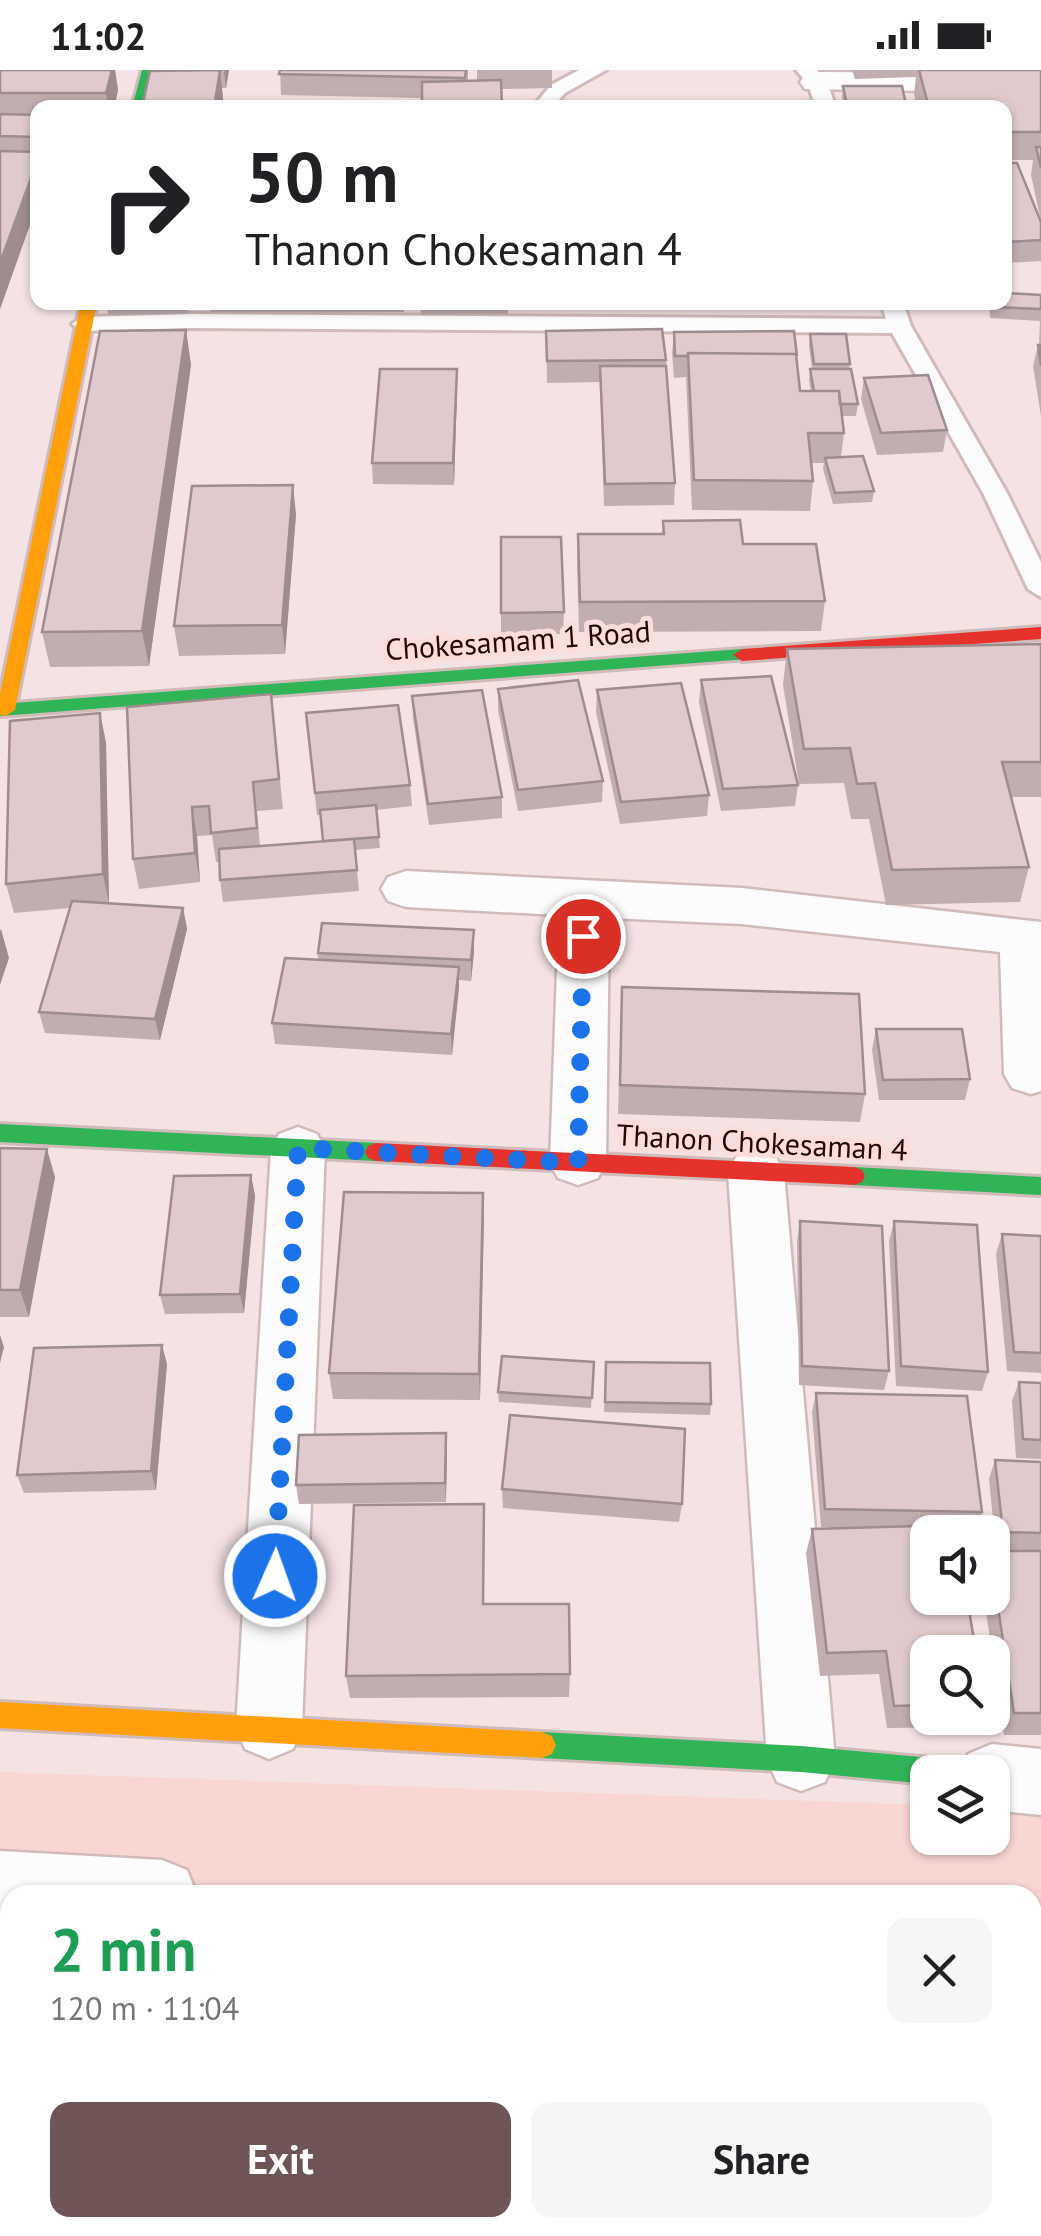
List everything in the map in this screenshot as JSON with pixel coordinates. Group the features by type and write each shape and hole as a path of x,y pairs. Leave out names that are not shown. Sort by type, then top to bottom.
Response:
{"street":[{"path":"141,100 149,70"},
{"path":"817,86 1041,83"},
{"path":"3,710 86,313"},
{"name":"Chokesamam 1 Road","path":"3,710 1041,633"},
{"path":"406,889 742,906 1025,936 1031,1074"},
{"path":"578,1163 584,899"},
{"name":"Thanon Chokesaman 4","path":"0,1133 1041,1186"},
{"path":"269,1728 298,1148"},
{"path":"756,1173 801,1760"},
{"path":"0,1716 269,1728 910,1769"},
{"path":"1010,1779 1041,1782"}],"lane":[{"path":"546,100 561,86 596,70"},
{"path":"86,313 896,314 995,493 1041,588"}],"shaded area":[{"path":"0,1772 910,1804 910,1855 1010,1855 1010,1809 1041,1812 1041,1885 0,1885"}],"building":[{"path":"0,70 112,70 106,93 0,93"},
{"path":"220,70 215,100 144,100 150,71"},
{"path":"280,70 466,70 465,78 279,74"},
{"path":"919,70 1041,70 1041,132 1012,132 1012,100 927,100"},
{"path":"501,80 502,100 422,100 422,82"},
{"path":"843,86 902,86 905,100 846,100"},
{"path":"0,114 30,115 30,137 0,136"},
{"path":"0,151 30,152 30,181 0,263"},
{"path":"1012,163 1017,163 1041,222 1041,240 1012,242"},
{"path":"1012,293 1041,295 1041,309 1012,308"},
{"path":"662,329 666,360 547,361 546,331"},
{"path":"186,330 142,631 42,632 100,331"},
{"path":"794,331 797,356 675,356 674,332"},
{"path":"810,334 846,334 850,364 814,364"},
{"path":"688,353 796,354 800,391 839,391 844,433 808,433 813,481 694,480"},
{"path":"600,366 666,366 675,483 605,484"},
{"path":"380,369 457,369 453,463 372,463"},
{"path":"810,369 851,369 858,404 840,404 839,391 814,391"},
{"path":"928,375 947,430 881,433 864,378"},
{"path":"863,456 874,491 835,493 825,458"},
{"path":"293,485 282,625 174,626 192,486"},
{"path":"740,520 743,544 816,544 825,601 580,602 578,534 664,534 663,521"},
{"path":"501,537 561,537 564,612 501,613"},
{"path":"1041,644 1041,762 1002,762 1029,867 892,870 875,783 857,784 850,748 804,749 787,649"},
{"path":"771,676 798,785 723,789 701,680"},
{"path":"578,680 603,781 518,790 498,689"},
{"path":"681,683 709,795 621,802 597,690"},
{"path":"482,690 502,797 428,804 412,696"},
{"path":"271,694 279,779 253,782 257,828 211,833 209,806 192,807 195,853 133,859 127,707"},
{"path":"398,705 410,785 315,793 306,713"},
{"path":"100,713 103,874 6,884 10,721"},
{"path":"376,805 379,837 323,841 320,810"},
{"path":"354,839 357,870 220,880 219,849"},
{"path":"72,901 183,908 155,1019 39,1012"},
{"path":"322,923 474,930 471,960 318,953"},
{"path":"285,958 459,967 451,1034 272,1023"},
{"path":"622,987 859,994 865,1094 620,1085"},
{"path":"876,1029 962,1029 970,1079 883,1080"},
{"path":"0,1148 47,1149 20,1290 0,1290"},
{"path":"251,1175 240,1294 160,1295 174,1176"},
{"path":"344,1192 483,1193 479,1374 329,1373"},
{"path":"800,1221 882,1226 889,1371 802,1366"},
{"path":"894,1221 977,1225 988,1372 901,1366"},
{"path":"1002,1234 1041,1236 1041,1353 1014,1352"},
{"path":"162,1345 151,1471 17,1475 34,1348"},
{"path":"502,1356 594,1362 592,1398 498,1392"},
{"path":"606,1362 710,1363 711,1404 605,1402"},
{"path":"1019,1382 1041,1383 1041,1440 1023,1439"},
{"path":"816,1393 967,1396 982,1512 825,1509"},
{"path":"510,1415 685,1429 682,1504 502,1489"},
{"path":"446,1433 445,1483 296,1485 299,1435"},
{"path":"995,1460 1041,1462 1041,1533 1010,1532 1010,1515 1001,1515"},
{"path":"484,1504 483,1604 569,1604 570,1674 346,1676 354,1505"},
{"path":"910,1526 910,1615 970,1615 973,1635 910,1635 910,1706 894,1706 886,1651 827,1653 812,1529"},
{"path":"1010,1551 1041,1551 1041,1713 1014,1713 1010,1635 1002,1635 999,1615 1010,1615"}],"traffic: fast":[{"path":"141,100 149,70"},
{"path":"0,710 742,655"},
{"path":"0,1133 376,1152"},
{"path":"854,1176 1041,1186"},
{"path":"542,1745 910,1769"}],"traffic: slow":[{"path":"6,710 87,310"},
{"path":"0,1715 542,1745"}],"traffic: jam":[{"path":"742,655 1041,633"},
{"path":"376,1152 854,1176"}],"route":[{"path":"275,1576 298,1148 578,1163 583,936"}]}
